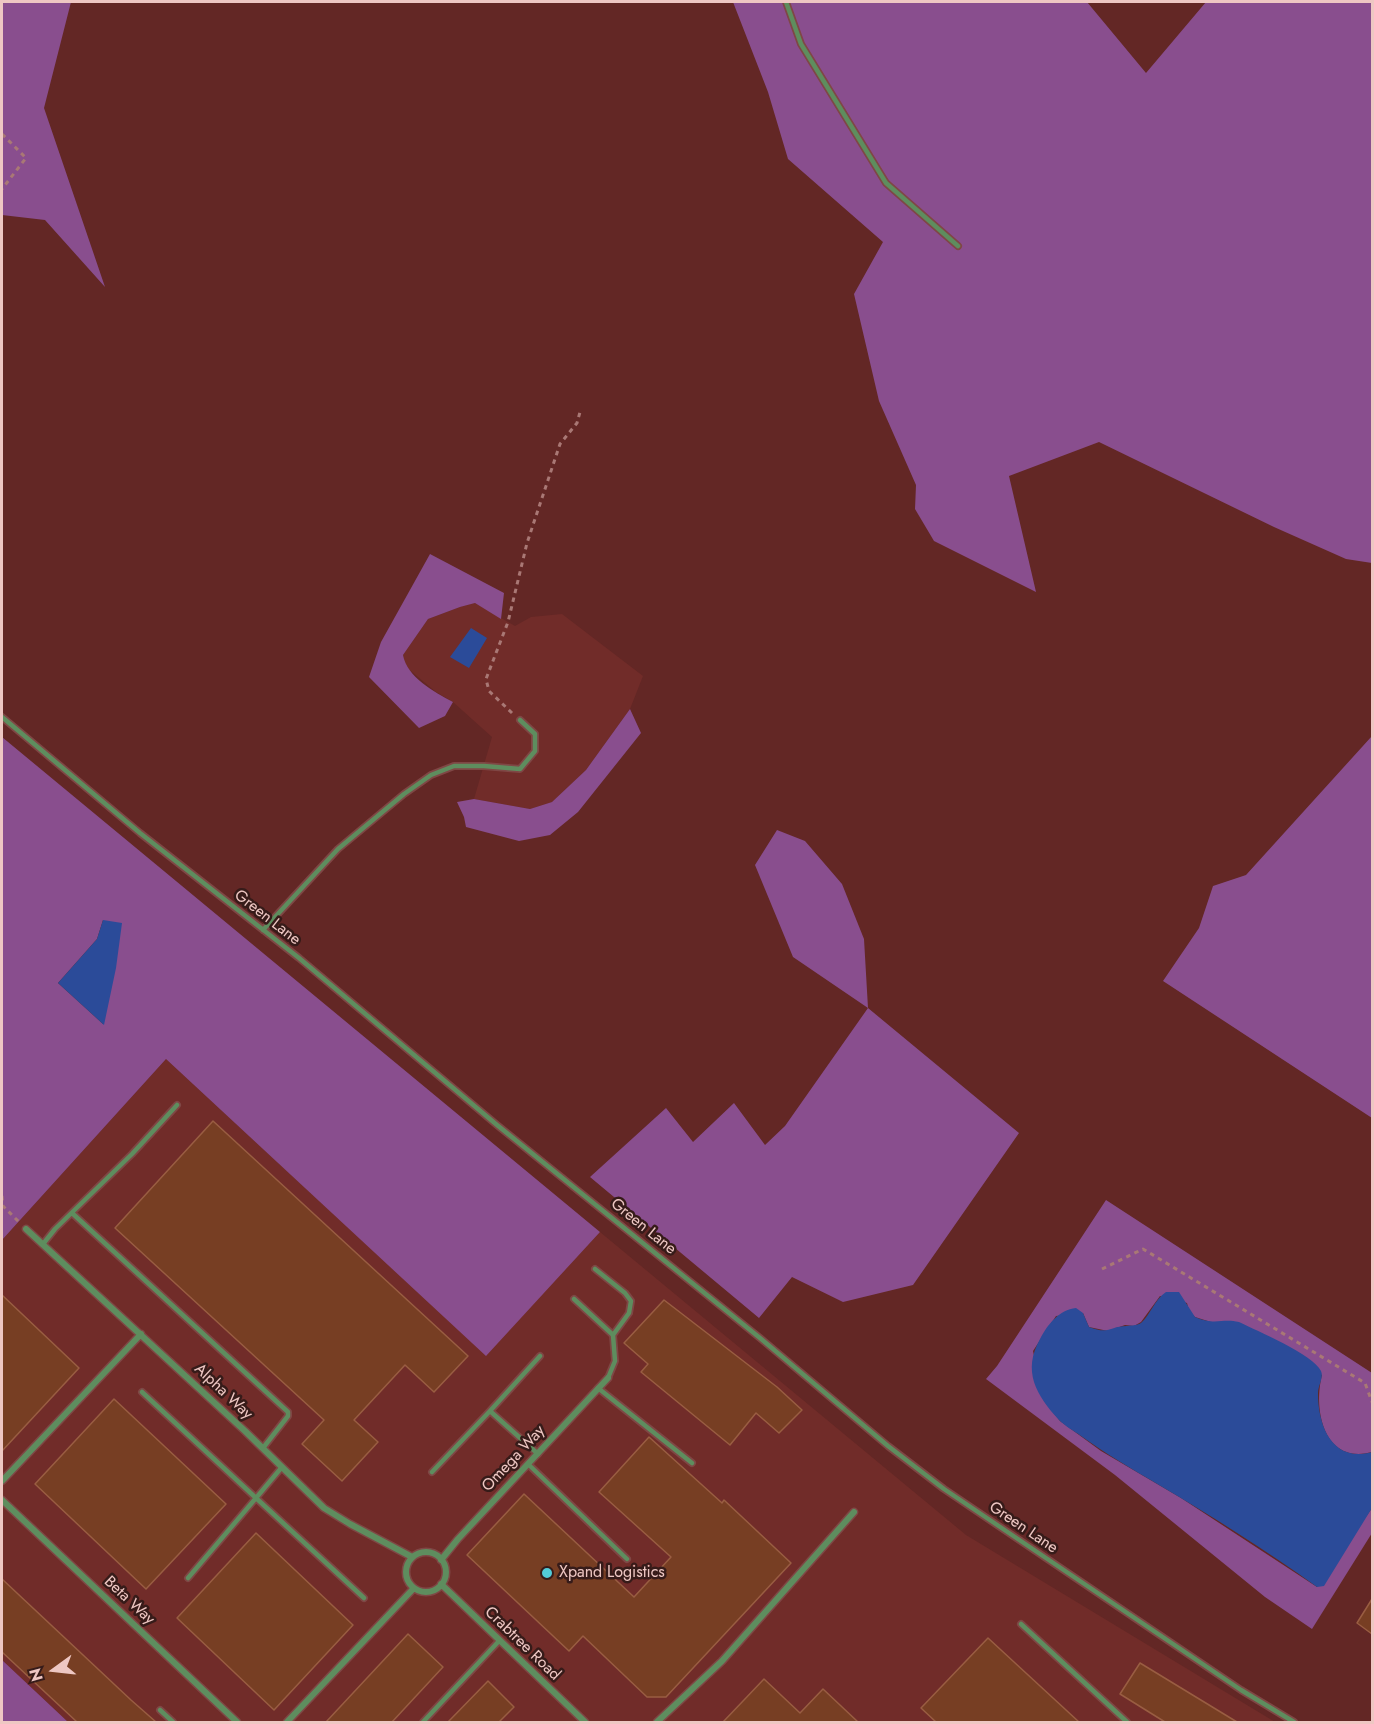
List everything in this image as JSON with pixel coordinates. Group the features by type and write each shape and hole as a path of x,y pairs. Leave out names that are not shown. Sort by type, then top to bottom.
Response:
{"street":[{"name":"Alpha Way","path":"26,1229 263,1448 324,1508 412,1557"},
{"path":"2,1481 141,1334"},
{"name":"Omega Way","path":"441,1560 608,1378"},
{"name":"Beta Way","path":"2,1500 237,1722"},
{"path":"657,1722 722,1661 854,1512"},
{"path":"427,1552 441,1560 445,1574 441,1584 432,1591 425,1592 414,1588 406,1577 406,1570 412,1557 427,1552"},
{"name":"Crabtree Road","path":"441,1584 585,1722"},
{"path":"287,1722 414,1588"}],"lane":[{"path":"786,2 801,44 886,183 958,246"},
{"name":"Green Lane","path":"2,717 140,833 263,930 497,1125 760,1338 888,1446 935,1482 1241,1690 1294,1722"},
{"path":"263,930 339,849 404,794 431,775 454,766 520,769 535,752 535,734 520,720"},
{"path":"43,1244 177,1105"},
{"path":"72,1213 288,1412 288,1416 263,1448"},
{"path":"595,1269 625,1293 631,1301 629,1313 613,1335 615,1361 608,1378"},
{"path":"574,1299 613,1335"},
{"path":"432,1472 540,1356"},
{"path":"598,1388 692,1463"},
{"path":"142,1392 364,1598"},
{"path":"490,1411 538,1454"},
{"path":"528,1464 627,1559"},
{"path":"188,1578 282,1467"},
{"path":"1021,1624 1127,1722"},
{"path":"423,1722 499,1641"},
{"path":"160,1710 173,1722"}],"path":[{"path":"2,134 26,158 2,189"},
{"path":"520,720 489,692 486,679 508,622 528,543 560,444 577,423 580,412"},
{"path":"2,1196 3,1206 26,1229"},
{"path":"1102,1269 1143,1250 1365,1383 1372,1402"}],"shaded area":[{"path":"2,2 71,2 44,108 105,287 45,220 2,215"},
{"path":"733,2 1087,2 1146,73 1206,2 1372,2 1372,563 1346,559 1274,527 1099,442 1009,476 1036,592 934,541 915,509 916,485 879,401 854,294 883,242 788,159 768,92"},
{"path":"430,554 504,593 501,619 475,603 460,607 428,619 403,655 416,677 430,689 453,702 445,716 419,728 369,677 381,642"},
{"path":"475,603 515,626 531,617 562,614 643,676 630,709 586,770 552,802 530,809 474,799 492,737 453,702 436,692 406,667 403,655 428,619"},
{"path":"630,709 641,733 578,812 550,835 519,841 466,827 457,802 474,799 530,809 552,802 586,770"},
{"path":"1372,736 1372,1118 1163,981 1199,928 1213,886 1246,875"},
{"path":"2,737 600,1232 486,1356 166,1059 2,1240","holes":["103,920 104,1024 58,983 97,939"]},
{"path":"777,830 805,841 842,884 864,939 868,1008 793,957 755,865"},
{"path":"868,1008 1019,1133 913,1285 843,1302 792,1277 759,1318 590,1177 666,1108 693,1142 734,1103 765,1145 785,1126"},
{"path":"166,1059 486,1355 600,1232 966,1535 1275,1722 68,1722 2,1660 2,1240"},
{"path":"1106,1200 1372,1373 1372,1452 1356,1454 1343,1450 1333,1443 1326,1432 1319,1404 1322,1375 1232,1321 1214,1323 1195,1317 1189,1311 1187,1303 1160,1296 1141,1322 1134,1326 1125,1325 1108,1331 1089,1327 1083,1313 1056,1316 1033,1351 1044,1401 1060,1421 1101,1451 1181,1498 1317,1587 1372,1508 1372,1533 1312,1629 1265,1597 1115,1475 986,1379 997,1366"},
{"path":"2,1660 68,1722 2,1722"}],"water":[{"path":"471,628 487,638 469,668 450,657"},
{"path":"103,920 122,923 116,968 104,1025 58,983 97,939"},
{"path":"1166,1292 1179,1292 1195,1317 1208,1321 1239,1322 1307,1357 1322,1373 1318,1390 1319,1406 1325,1430 1330,1439 1347,1452 1358,1454 1372,1452 1372,1508 1324,1586 1317,1587 1239,1534 1090,1443 1059,1420 1038,1392 1032,1372 1035,1351 1047,1328 1059,1315 1076,1308 1083,1313 1089,1327 1101,1330 1136,1325 1141,1323 1158,1299"}],"building":[{"path":"213,1121 468,1356 434,1392 405,1365 354,1420 378,1442 342,1481 302,1444 324,1420 115,1228"},
{"path":"2,1295 79,1368 2,1451"},
{"path":"664,1300 777,1387 802,1410 779,1433 756,1413 730,1445 641,1372 648,1364 624,1343"},
{"path":"114,1399 226,1504 146,1589 35,1484"},
{"path":"649,1437 722,1503 724,1500 791,1563 666,1697 647,1697 583,1636 569,1651 467,1555 524,1494 634,1597 671,1557 599,1492"},
{"path":"256,1533 353,1625 274,1710 177,1618"},
{"path":"2,1579 156,1722 77,1722 2,1652"},
{"path":"1372,1599 1372,1634 1357,1623"},
{"path":"408,1634 443,1667 392,1722 326,1722"},
{"path":"988,1638 1079,1722 936,1722 921,1708"},
{"path":"1140,1663 1237,1722 1165,1722 1120,1694"},
{"path":"764,1679 800,1713 823,1689 858,1722 723,1722"},
{"path":"488,1681 514,1707 499,1722 448,1722"}],"place":[{"name":"Xpand Logistics","path":"547,1573"}]}
